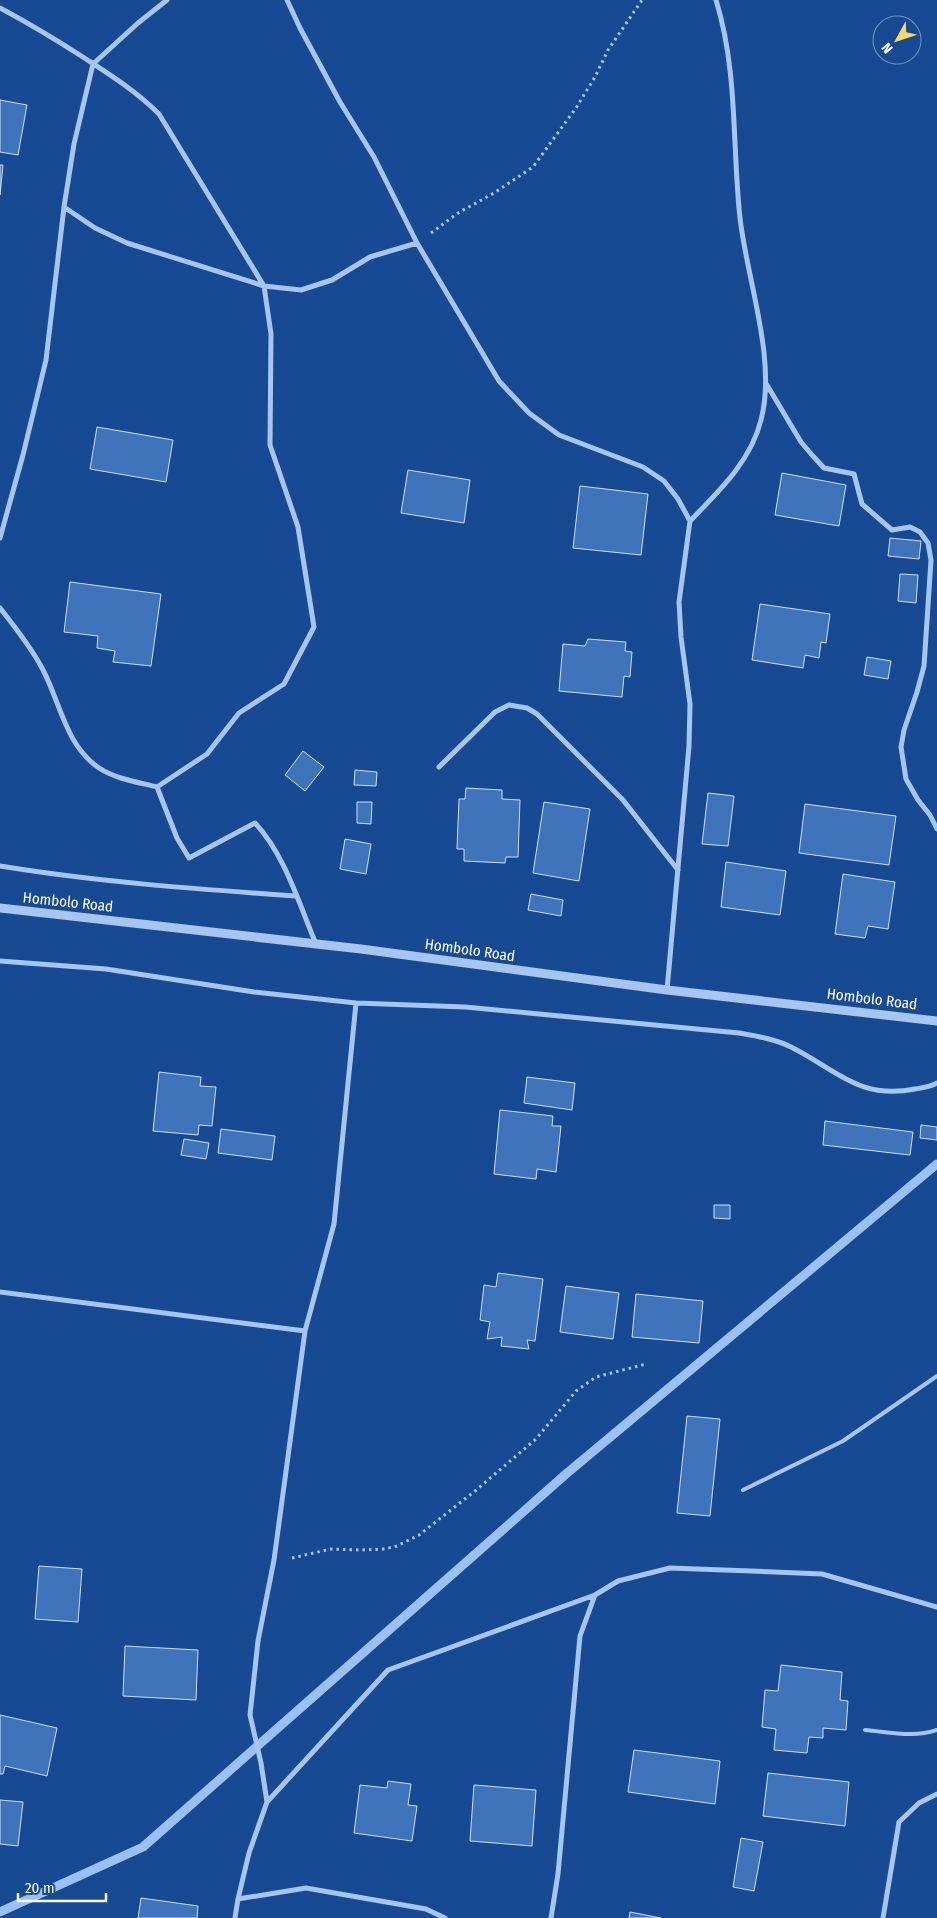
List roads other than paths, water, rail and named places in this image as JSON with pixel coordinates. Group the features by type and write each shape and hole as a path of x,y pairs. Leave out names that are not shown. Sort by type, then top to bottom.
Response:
{"street":[{"path":"0,538 23,455 46,360 64,207 74,144 92,64 167,0"},
{"path":"287,0 340,102 374,157 417,243 499,381 529,413 559,436 643,467 664,481 678,499 690,521 679,602 681,637 690,704 689,746 667,990"},
{"path":"690,521 727,483 748,454 757,435 762,418 767,385 759,322 744,247 732,89 726,43 716,0"},
{"path":"0,8 36,27 92,64 144,99 159,114 264,286 271,334 270,445 298,527 314,627 284,684 238,713 207,754 157,787 118,777 99,768 88,759 71,736 43,669 0,608"},
{"path":"64,207 95,228 126,243 264,286 301,290 332,280 370,257 417,243"},
{"path":"767,385 801,442 824,468 854,474 862,504 892,530 910,527 920,532 928,543 931,560 924,666 904,730 901,747 906,779 937,829"},
{"path":"439,767 494,712 509,705 527,708 538,714 623,800 678,870"},
{"path":"157,787 177,838 189,858 255,823 268,837 276,852 316,944"},
{"path":"0,866 107,881 295,896"},
{"name":"Hombolo Road","path":"0,908 316,944 667,990 937,1020"},
{"path":"0,960 106,969 254,992 356,1003 475,1008 738,1033 771,1039 789,1046 864,1089 882,1092 901,1092 937,1083"},
{"path":"267,1802 261,1763 250,1715 258,1641 274,1560 306,1331 334,1224 356,1003"},
{"path":"0,1292 306,1331"},
{"path":"235,1918 249,1853 267,1802 388,1670 595,1595 618,1581 670,1568 822,1574 937,1607"},
{"path":"551,1918 558,1874 580,1636 595,1595"},
{"path":"883,1918 899,1822 919,1803 937,1794"},
{"path":"238,1899 306,1888 426,1908 445,1918"}],"lane":[{"path":"743,1490 843,1441 937,1376"},
{"path":"865,1730 912,1735 937,1730"}],"waterway":[{"path":"0,1912 143,1847 566,1474 937,1164"}]}
